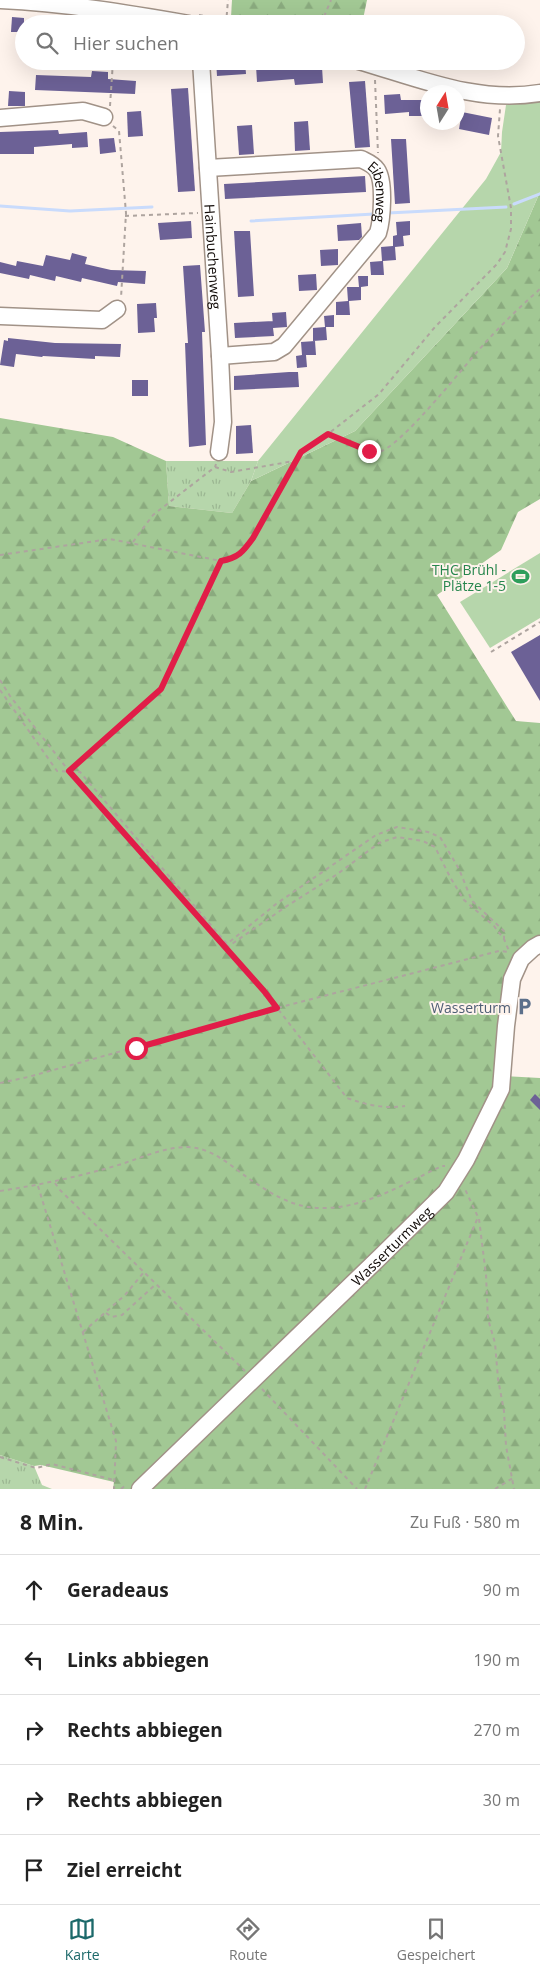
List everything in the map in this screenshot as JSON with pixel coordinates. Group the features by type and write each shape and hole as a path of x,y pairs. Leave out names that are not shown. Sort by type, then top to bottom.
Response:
{"street":[{"path":"0,0 105,10 135,15"},
{"name":"Hainbuchenweg","path":"202,70 223,422 217,459"},
{"path":"390,70 466,92 501,96 523,96 540,93"},
{"path":"0,118 83,111 104,117"},
{"name":"Eibenweg","path":"208,168 361,159 372,164 381,178 381,223 378,233 284,346 274,352 220,356"},
{"path":"0,316 102,320 117,309"},
{"name":"Wasserturmweg","path":"140,1489 446,1192 452,1170 501,1089 506,1026 511,983 515,970 515,955 540,944"}],"path":[{"path":"227,15 228,0"},
{"path":"325,15 331,0"},
{"path":"113,70 111,104 104,117 118,131 126,215 122,293 117,309"},
{"path":"367,70 379,151 372,164"},
{"path":"0,555 110,539 133,542 221,561 233,559 244,551 289,477 295,461 301,452 328,434 379,394 435,327 497,264 505,252 511,229 511,208 498,136 501,96"},
{"path":"126,215 211,213"},
{"path":"328,434 369,451 380,452 388,447 412,427 485,342 540,289"},
{"path":"133,542 153,516 217,459 231,472 295,461"},
{"path":"69,771 161,689 221,561"},
{"path":"491,652 540,622"},
{"path":"0,680 10,696 69,771 264,991 347,1098 367,1105 387,1108 405,1106"},
{"path":"0,690 57,770 80,772 227,944"},
{"path":"226,948 227,944 276,904 376,836 397,827 428,832 440,837 459,869 472,902 504,931 504,939"},
{"path":"226,948 336,875 380,843 397,837 423,841 435,847 464,900 494,926 515,955"},
{"path":"0,1083 277,1008 499,952 515,955"},
{"path":"0,1191 55,1182 163,1150 190,1148 202,1149 215,1155 279,1198 308,1207 338,1207 369,1199 442,1166 452,1170 478,1217 486,1275 488,1318 495,1343 498,1379 504,1411 506,1446 514,1489"},
{"path":"55,1182 60,1190 253,1380 357,1489"},
{"path":"38,1186 116,1441 114,1489"},
{"path":"365,1489 478,1217"},
{"path":"83,1332 106,1313 144,1272"},
{"path":"106,1313 112,1317 122,1315 156,1284"},
{"path":"0,1457 36,1468 52,1464 114,1480"},
{"path":"495,1489 513,1478"}],"green space":[{"path":"232,0 367,0 364,15 231,15"},
{"path":"540,99 540,192 507,268 355,431 251,481 258,461 486,179 501,152 506,105"},
{"path":"540,192 540,499 518,512 501,550 437,595 516,721 540,723 540,949 518,970 505,1076 540,1078 540,1489 113,1489 114,1482 41,1465 34,1466 0,1455 0,418 113,437 166,461 169,506 232,513 251,481 355,431 507,268"},
{"path":"166,461 258,461 251,481 232,513 169,506"},
{"name":"THC Brühl - Plätze 1-5","path":"540,553 540,618 490,648 460,602"},
{"path":"0,1455 34,1466 42,1485 52,1489 0,1489"}],"building":[{"path":"12,17 15,17 15,32 11,32"},
{"path":"217,70 246,70 246,74 217,76"},
{"path":"256,70 322,70 323,83 295,85 294,79 257,82"},
{"path":"92,71 108,72 108,79 136,81 135,94 35,90 36,75 91,77"},
{"path":"365,81 370,147 355,148 349,82"},
{"path":"188,88 195,191 178,192 171,89"},
{"path":"9,91 25,92 25,106 8,106"},
{"path":"400,94 401,100 420,100 420,116 409,116 409,112 385,114 384,95"},
{"path":"141,111 143,136 128,137 127,112"},
{"path":"465,113 492,118 489,135 464,130"},
{"path":"308,121 310,150 295,151 294,122"},
{"path":"252,125 254,154 239,155 237,126"},
{"path":"58,130 59,134 87,132 88,147 72,148 72,144 34,147 34,154 0,154 0,132"},
{"path":"114,138 116,152 100,154 99,139"},
{"path":"391,139 406,139 410,203 395,204"},
{"path":"365,176 366,192 225,199 224,184"},
{"path":"191,221 192,238 160,240 158,223"},
{"path":"410,221 410,235 403,236 404,246 395,247 396,260 383,261 384,275 371,275 370,262 382,261 381,247 393,246 393,236 397,235 396,222"},
{"path":"361,223 362,237 359,240 338,241 337,225"},
{"path":"234,231 250,231 254,296 238,297"},
{"path":"338,249 338,265 321,266 320,250"},
{"path":"72,253 87,257 85,264 111,270 146,271 145,284 118,282 117,286 82,278 81,282 56,276 55,281 30,275 29,279 0,273 0,262 16,266 17,261 43,266 46,255 70,260"},
{"path":"200,265 205,332 202,332 206,445 189,447 185,343 188,343 183,266"},
{"path":"316,274 317,290 299,291 298,275"},
{"path":"358,276 368,276 368,286 361,287 361,300 349,301 350,315 336,315 336,302 348,301 347,287 359,287"},
{"path":"156,303 157,318 154,318 155,332 138,333 137,304"},
{"path":"286,312 287,327 273,328 274,336 235,338 234,323 273,321 272,313"},
{"path":"334,315 334,327 326,327 327,340 313,341 313,328 325,327 324,316"},
{"path":"8,338 55,343 121,344 120,357 95,356 95,359 16,354 14,367 0,365 4,340 8,341"},
{"path":"315,341 316,355 306,355 307,367 297,368 296,356 302,355 301,342"},
{"path":"298,372 299,387 234,390 234,376"},
{"path":"132,380 148,380 148,396 132,396"},
{"path":"251,425 253,453 236,454 236,426"},
{"path":"540,635 540,701 511,652"},
{"path":"535,1094 540,1099 540,1110 530,1100"}],"waterway":[{"path":"514,204 540,194"},
{"path":"0,206 70,211 152,207"},
{"path":"388,213 506,207"},
{"path":"251,221 374,214"}],"place":[{"name":"THC Brühl - Plätze 1-5","path":"520,577"},
{"name":"Wasserturm","path":"525,1007"}],"route":[{"path":"136,1048 277,1008 69,771 161,689 221,561 233,559 244,551 289,477 295,461 301,452 328,434 369,451"}]}
